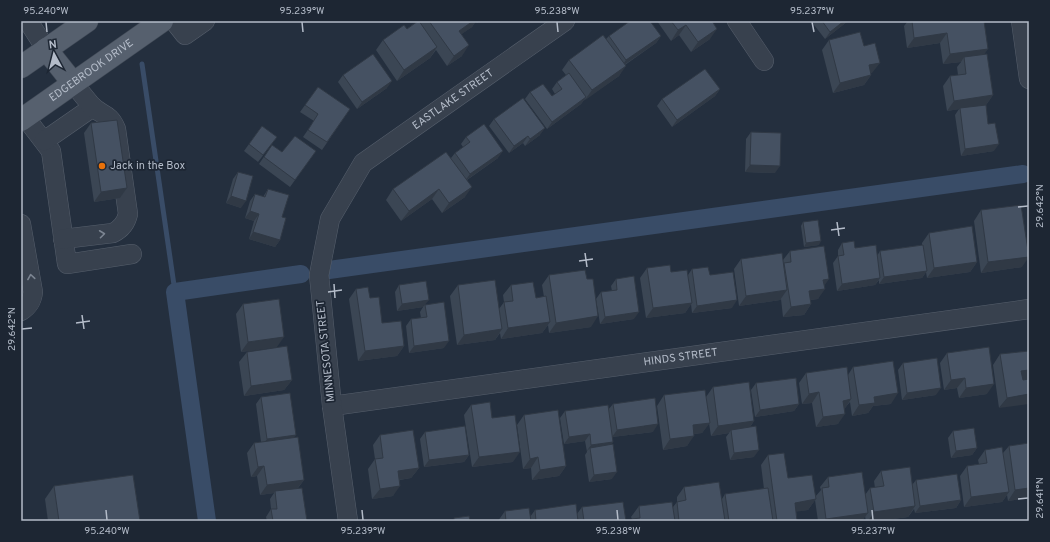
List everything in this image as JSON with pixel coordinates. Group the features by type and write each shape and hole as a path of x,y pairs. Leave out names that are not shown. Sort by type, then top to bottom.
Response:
{"main road":[{"path":"21,67 87,21"},
{"name":"EDGEBROOK DRIVE","path":"23,118 162,21"},
{"path":"46,49 73,83"}],"street":[{"path":"28,21 46,49"},
{"path":"174,21 185,35 205,21"},
{"name":"EASTLAKE STREET","path":"350,186 363,163 566,21"},
{"path":"737,21 764,61"},
{"path":"1024,28 1029,79"},
{"path":"63,239 113,233 119,230 127,220 128,214 116,129 108,116 93,107 73,83"},
{"path":"44,141 93,107"},
{"path":"23,118 44,141 51,152 67,264 132,254"},
{"name":"MINNESOTA STREET","path":"348,521 332,406 319,275 330,219 350,186"},
{"path":"21,224 33,292 29,305 21,311"},
{"name":"HINDS STREET","path":"332,406 1029,308"}],"building":[{"path":"418,21 437,47 404,70 383,40 404,25 407,29"},
{"path":"429,21 473,21 459,31 469,45 454,56"},
{"path":"630,21 650,21 661,36 626,60 609,36"},
{"path":"671,21 712,21 717,29 698,42 686,25 678,30"},
{"path":"822,21 844,21 830,32"},
{"path":"912,21 984,21 988,49 950,54 947,33 914,38"},
{"path":"860,32 864,46 875,43 880,63 869,65 871,75 840,83 829,40"},
{"path":"603,35 626,66 592,90 569,60"},
{"path":"373,54 392,81 362,102 343,75"},
{"path":"987,54 993,95 954,101 950,76 966,74 964,57"},
{"path":"705,69 720,89 677,120 662,99"},
{"path":"569,73 586,97 552,122 530,92 543,84 552,96 562,89 557,82"},
{"path":"318,87 350,109 327,142 308,130 318,114 305,105"},
{"path":"523,98 545,128 530,139 528,136 514,146 494,119"},
{"path":"986,105 988,124 995,123 999,144 965,149 960,108"},
{"path":"117,120 127,188 101,192 91,123"},
{"path":"484,124 503,151 470,174 455,153 470,142 466,137"},
{"path":"262,126 277,137 263,155 249,144"},
{"path":"751,132 781,133 780,166 750,165"},
{"path":"295,136 316,151 295,180 264,157 272,145 282,152"},
{"path":"446,152 472,187 449,203 439,189 409,211 393,189"},
{"path":"238,172 253,176 246,201 231,196"},
{"path":"268,189 289,195 282,217 286,218 280,240 253,232 259,214 250,211 255,194 265,197"},
{"path":"1021,205 1029,257 988,262 981,210"},
{"path":"818,220 821,241 806,243 803,222"},
{"path":"972,226 977,262 934,268 929,233"},
{"path":"854,241 855,248 876,245 880,278 842,284 838,256 844,255 842,243"},
{"path":"923,245 927,271 884,277 880,251"},
{"path":"824,246 829,279 823,280 825,289 809,291 811,304 791,307 784,263 791,262 790,251"},
{"path":"782,253 787,290 746,296 741,259"},
{"path":"670,265 671,272 687,270 692,303 653,308 647,268"},
{"path":"708,267 710,275 733,272 737,300 697,306 692,269"},
{"path":"585,270 587,279 593,279 598,316 556,323 549,275"},
{"path":"634,276 639,312 605,317 601,292 617,290 616,279"},
{"path":"495,280 502,329 464,335 458,285"},
{"path":"426,281 429,300 402,304 399,285"},
{"path":"533,282 536,298 546,296 550,322 508,328 504,302 513,301 511,285"},
{"path":"368,287 370,298 379,297 382,323 401,321 404,346 365,351 356,289"},
{"path":"279,299 284,337 248,342 243,304"},
{"path":"444,302 449,341 414,346 411,319 427,317 425,305"},
{"path":"287,346 292,380 251,386 247,352"},
{"path":"989,347 994,384 966,388 965,378 951,380 947,353"},
{"path":"1029,351 1029,370 1021,371 1023,380 1029,379 1029,394 1007,398 1000,354"},
{"path":"937,358 941,388 907,393 903,363"},
{"path":"893,361 898,393 874,397 875,403 859,405 853,367"},
{"path":"847,367 851,399 843,401 845,414 823,417 819,392 809,394 806,373"},
{"path":"796,378 799,404 760,410 756,383"},
{"path":"749,382 754,421 718,426 713,387"},
{"path":"705,390 710,423 693,425 694,436 670,439 664,395"},
{"path":"290,393 296,435 267,439 261,397"},
{"path":"655,398 658,424 617,430 613,404"},
{"path":"490,402 492,418 515,415 520,452 479,457 471,405"},
{"path":"608,405 613,442 591,445 590,434 569,437 565,411"},
{"path":"558,410 566,466 540,470 538,457 530,459 524,415"},
{"path":"465,426 469,455 429,460 425,432"},
{"path":"756,426 759,450 734,453 731,430"},
{"path":"974,428 977,448 956,451 953,431"},
{"path":"413,430 419,468 398,471 400,486 380,489 375,459 383,458 380,435"},
{"path":"298,437 304,480 267,485 264,466 258,467 254,443"},
{"path":"1029,443 1029,488 1015,490 1009,446"},
{"path":"613,444 617,472 594,475 590,448"},
{"path":"1002,447 1009,492 971,497 967,466 987,463 985,450"},
{"path":"784,453 788,478 812,475 816,499 795,503 797,521 777,521 768,455"},
{"path":"910,467 915,506 874,512 870,488 884,486 881,471"},
{"path":"862,472 868,513 826,519 822,488 829,487 828,477"},
{"path":"957,474 961,500 920,506 916,480"},
{"path":"133,475 140,521 59,521 54,486"},
{"path":"719,482 725,521 679,521 677,502 686,500 684,487"},
{"path":"302,488 307,521 273,521 271,509 277,509 275,491"},
{"path":"768,488 773,521 729,521 725,494"},
{"path":"623,502 626,521 584,521 582,507"},
{"path":"672,502 675,521 632,521 632,519 640,518 639,506"},
{"path":"576,504 578,521 536,521 535,510"},
{"path":"529,508 531,521 506,521 505,511"},
{"path":"469,516 470,521 454,521 454,518"}],"waterway":[{"path":"142,64 175,292"},
{"path":"329,270 1023,174"},
{"path":"207,521 175,292 301,274"}],"place":[{"name":"Jack in the Box","path":"102,166"}]}
